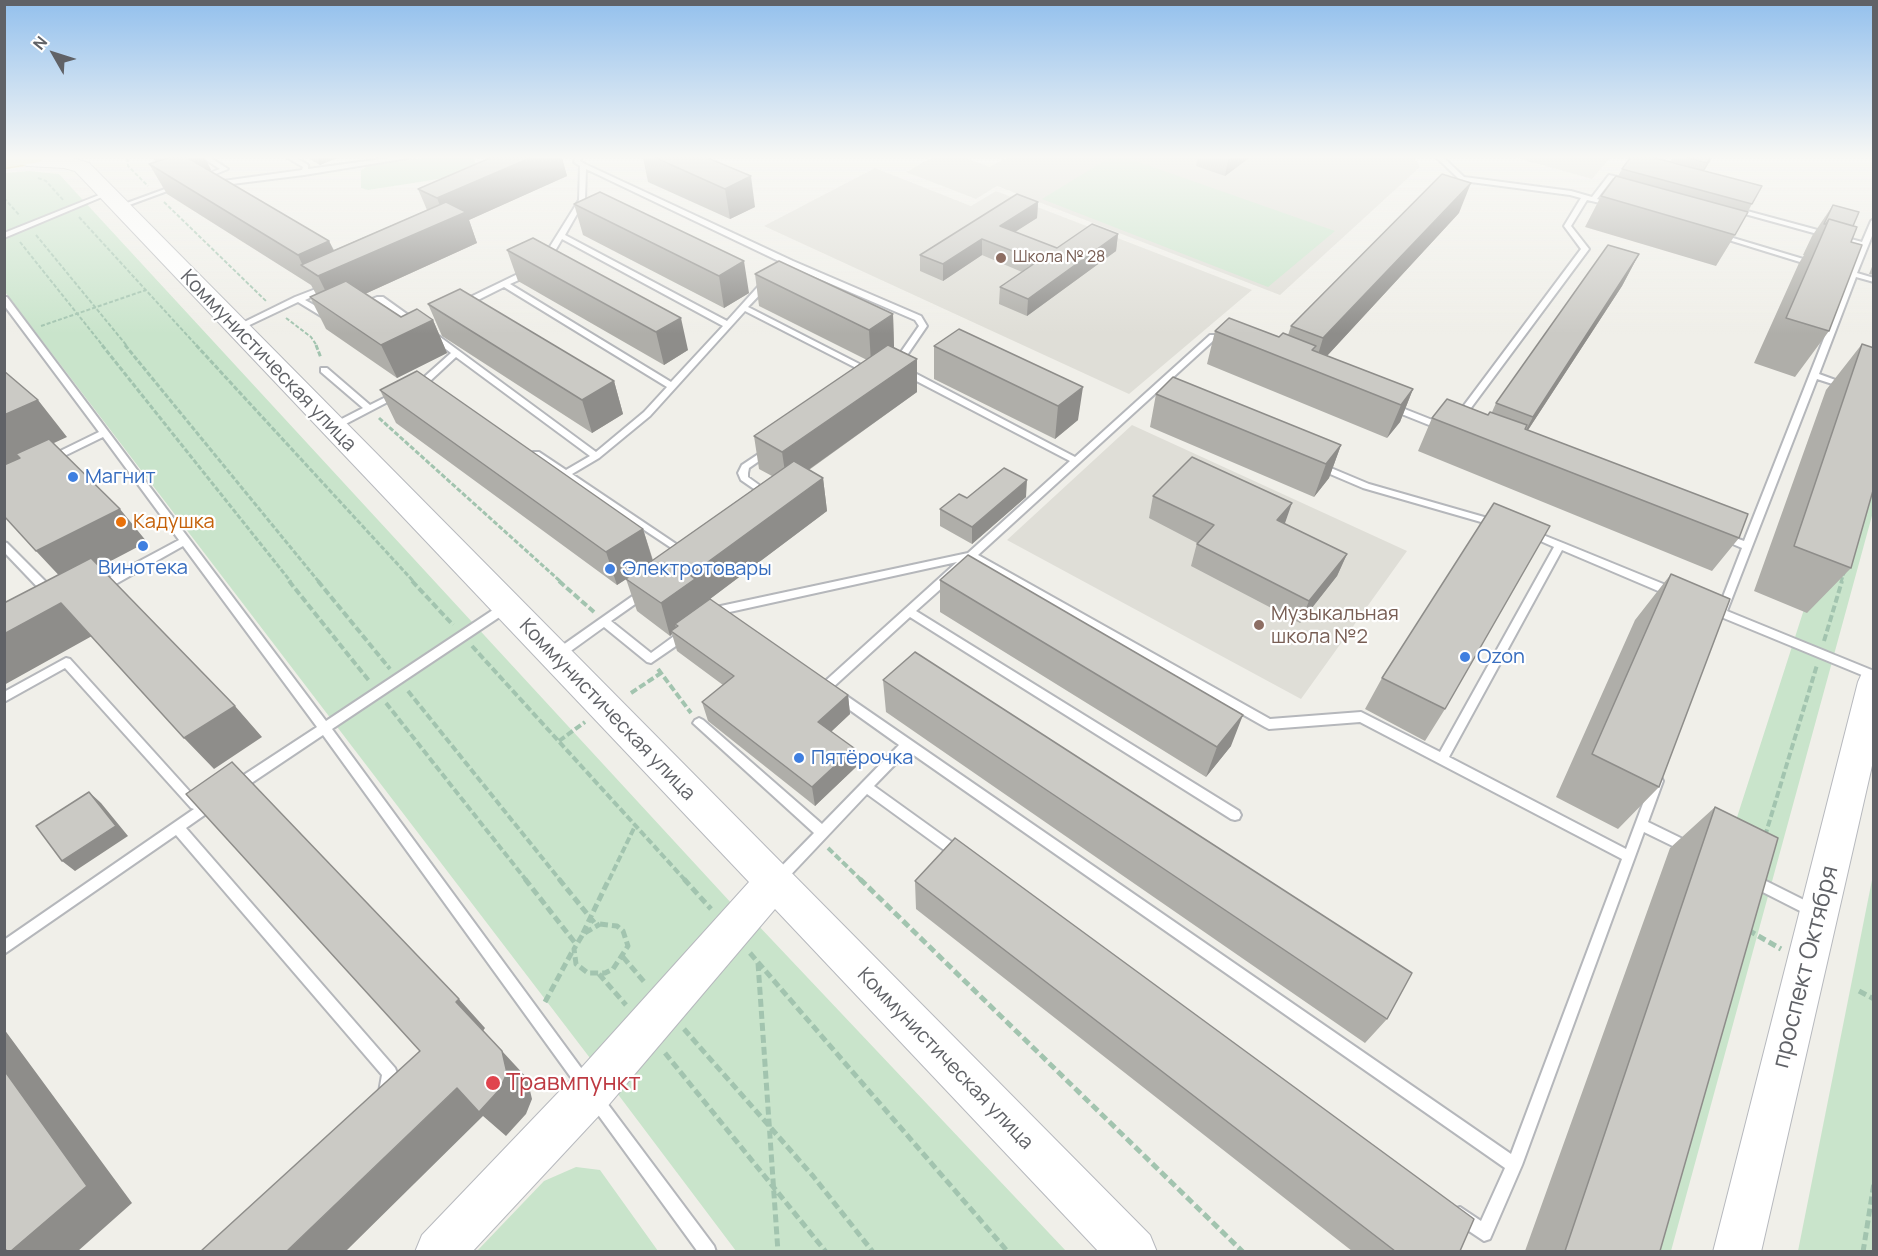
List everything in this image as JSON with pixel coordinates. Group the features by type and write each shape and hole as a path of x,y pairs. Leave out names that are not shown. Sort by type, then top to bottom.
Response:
{"main road":[{"name":"Коммунистическая улица","path":"128,217 1132,1251"},
{"name":"проспект Октября","path":"1737,1251 1820,914 1874,682"},
{"path":"439,1251 590,1092 654,1017 745,948 773,883"}],"lane":[{"path":"4,236 50,217"},
{"path":"451,310 544,263 573,217"},
{"path":"682,217 782,268 918,318 923,326 887,372"},
{"path":"1384,404 1450,430 1585,249 1567,226 1575,217"},
{"path":"1762,217 1864,244"},
{"path":"1719,618 1874,221"},
{"path":"1717,235 1874,280"},
{"path":"562,236 728,325"},
{"path":"566,474 596,456 647,414 782,268"},
{"path":"236,328 331,284"},
{"path":"505,284 672,386"},
{"path":"4,299 324,727 708,1251"},
{"path":"298,299 325,317 337,316"},
{"path":"357,307 380,299 419,326"},
{"path":"744,308 1076,461"},
{"path":"428,332 596,456"},
{"path":"1233,345 1213,337 909,612 821,684 1514,1165"},
{"path":"331,427 426,380 456,353"},
{"path":"324,370 369,409"},
{"path":"1814,375 1854,388"},
{"path":"426,380 436,387"},
{"path":"1151,393 1162,398"},
{"path":"44,462 104,433"},
{"path":"759,505 763,500 761,490 744,478 745,467 781,442"},
{"path":"529,449 691,558 681,565"},
{"path":"1312,463 1366,486 1503,525"},
{"path":"1514,528 1689,599"},
{"path":"1714,533 1747,546"},
{"path":"94,591 185,541"},
{"path":"4,545 56,600"},
{"path":"1442,759 1560,545"},
{"path":"604,621 651,660 707,618 971,556 1269,724 1361,717 1628,856"},
{"path":"555,656 652,586"},
{"path":"1700,604 1719,618 1874,676"},
{"path":"6,942 324,727 507,607"},
{"path":"909,612 1235,815"},
{"path":"707,618 735,624"},
{"path":"4,698 66,662 201,811"},
{"path":"699,723 820,835"},
{"path":"773,883 908,744"},
{"path":"1445,1205 1484,1233 1514,1165 1662,768"},
{"path":"866,787 972,864"},
{"path":"1641,824 1700,854"},
{"path":"177,827 390,1073 384,1102"},
{"path":"1740,874 1820,914"}],"path":[{"path":"20,217 96,306 597,926"},
{"path":"79,217 636,824 1008,1251"},
{"path":"179,217 244,282 311,338 320,350 324,370"},
{"path":"12,233 377,692 575,947 576,964 581,970 599,974 654,1017 770,1127 873,1251"},
{"path":"29,331 146,290"},
{"path":"369,409 604,621"},
{"path":"651,660 699,723"},
{"path":"631,693 662,674"},
{"path":"559,741 586,722"},
{"path":"536,1018 583,934 636,824"},
{"path":"820,835 1243,1251"},
{"path":"583,934 597,926 609,924 623,931 628,946 623,957 613,969 599,974"},
{"path":"1737,924 1787,952"},
{"path":"745,948 770,1127 778,1251"},
{"path":"623,957 654,1017 774,1186 826,1251"},
{"path":"1858,991 1874,999"},
{"path":"1863,1251 1874,1183"}],"shaded area":[{"name":"Школа № 28","path":"782,217 1062,217 1252,290 1129,394 764,226"},
{"path":"1076,217 1366,217 1280,295"},
{"name":"Музыкальная школа №2","path":"1132,425 1407,551 1301,699 1007,540"}],"green space":[{"path":"5,217 98,217 733,905 593,1062 5,292"},
{"path":"1087,217 1294,217 1335,231 1268,287"},
{"path":"1873,395 1873,512 1671,1251 1597,1252"},
{"path":"1873,875 1873,1251 1798,1251"},
{"path":"755,922 1066,1251 736,1251 617,1093"},
{"path":"576,1167 600,1170 658,1251 477,1251 544,1181"}],"building":[{"path":"235,217 288,217 329,241 298,255"},
{"path":"412,217 455,217 318,276 301,265"},
{"path":"599,217 651,217 744,261 719,276"},
{"path":"981,217 1015,217 1000,226 1057,248 1092,224 1118,234 1028,299 1000,287 1038,261 982,239 943,264 920,255"},
{"path":"1400,217 1439,217 1323,338 1291,326"},
{"path":"1672,217 1745,217 1735,235"},
{"path":"1827,217 1857,217 1853,226 1829,219 1824,224"},
{"path":"1829,219 1857,227 1851,242 1862,245 1829,331 1786,318"},
{"path":"533,238 681,318 656,332 507,250"},
{"path":"1608,245 1639,254 1533,417 1496,403"},
{"path":"779,261 893,314 869,330 755,274"},
{"path":"346,281 401,317 417,309 433,320 381,345 310,297"},
{"path":"460,289 614,381 582,400 428,304"},
{"path":"1229,318 1279,337 1283,333 1316,346 1312,350 1413,389 1401,405 1215,331"},
{"path":"959,329 1083,387 1058,406 934,346"},
{"path":"1862,344 1874,348 1874,487 1851,568 1794,546"},
{"path":"888,345 917,359 782,452 754,436"},
{"path":"4,371 38,400 4,415"},
{"path":"417,371 643,529 606,552 380,390"},
{"path":"1173,377 1341,445 1326,464 1156,394"},
{"path":"1447,399 1488,415 1490,412 1527,425 1525,429 1748,514 1739,538 1432,418"},
{"path":"49,439 120,509 36,551 4,516 4,465 20,458 16,454"},
{"path":"1192,457 1292,503 1277,520 1347,554 1309,601 1197,544 1214,525 1153,496"},
{"path":"794,461 823,478 690,575 695,579 661,603 626,579"},
{"path":"1004,468 1027,480 972,527 940,509 959,494 967,498"},
{"path":"1494,503 1550,526 1445,709 1382,678"},
{"path":"968,555 1243,715 1217,747 940,580"},
{"path":"91,558 235,706 184,738 61,603 4,634 4,603"},
{"path":"1671,574 1730,599 1659,787 1592,754"},
{"path":"710,599 848,695 818,722 854,748 812,787 702,702 734,676 671,631 678,626 675,624"},
{"path":"915,652 1412,973 1387,1019 883,680"},
{"path":"232,762 459,999 456,1002 502,1051 507,1073 500,1089 479,1112 457,1088 287,1251 201,1251 420,1051 186,794"},
{"path":"89,792 116,826 62,861 36,826"},
{"path":"1715,807 1778,838 1660,1251 1565,1251"},
{"path":"955,838 1474,1219 1460,1251 1395,1251 915,881"},
{"path":"4,1070 87,1186 11,1251 4,1248"}],"place":[{"name":"Школа № 28","path":"1001,258"},
{"name":"Магнит","path":"73,477"},
{"name":"Кадушка","path":"121,522"},
{"name":"Винотека","path":"143,546"},
{"name":"Электротовары","path":"610,569"},
{"name":"Музыкальная школа №2","path":"1259,625"},
{"name":"Ozon","path":"1465,657"},
{"name":"Пятёрочка","path":"799,758"},
{"name":"Травмпункт","path":"493,1083"}]}
